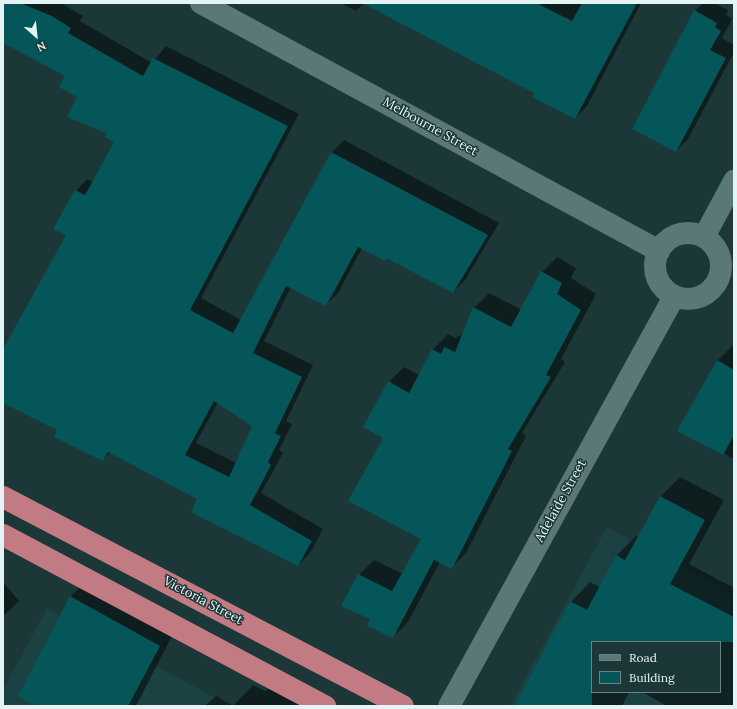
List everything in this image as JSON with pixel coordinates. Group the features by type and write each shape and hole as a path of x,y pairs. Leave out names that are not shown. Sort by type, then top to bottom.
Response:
{"highway":[{"name":"Victoria Street","path":"3,497 403,706"},
{"path":"3,534 324,706"}],"street":[{"name":"Melbourne Street","path":"201,3 658,251"},
{"path":"704,237 734,181"},
{"path":"694,233 704,237 721,259 727,282 706,295 684,300 674,296 657,277 658,251 673,236 694,233"},
{"name":"Adelaide Street","path":"449,706 674,296"}],"shaded area":[{"path":"607,527 734,595 734,706 510,706"},
{"path":"47,608 230,706 3,706 3,690"}],"building":[{"path":"3,3 20,3 52,16 71,28 68,33 143,76 153,58 288,126 190,310 233,333 331,152 488,235 453,293 386,258 385,261 358,247 326,306 286,286 253,353 302,377 275,433 281,436 268,462 271,465 250,505 312,541 298,566 191,512 197,499 108,452 103,461 54,437 57,430 3,403 3,349 66,235 53,229 75,190 85,195 114,142 105,137 106,133 67,117 77,97 59,87 65,76 3,43","holes":["214,401 252,426 229,477 185,455"]},
{"path":"362,3 536,3 572,21 582,3 637,3 575,119 532,97 534,93"},
{"path":"694,10 717,23 715,27 721,31 710,50 726,58 676,152 632,129"},
{"path":"541,271 562,283 557,294 581,310 546,375 551,377 508,449 512,451 452,569 434,560 393,638 367,626 370,619 341,606 358,574 392,591 421,539 348,501 383,438 363,427 388,381 409,393 432,349 441,354 444,347 455,352 473,307 511,327"},
{"path":"717,360 734,370 734,435 723,455 677,431"},
{"path":"660,496 705,520 670,584 734,617 734,642 591,641 592,706 515,706 570,601 587,610 616,555 625,560"},
{"path":"70,596 160,646 128,706 36,706 18,696"}]}
